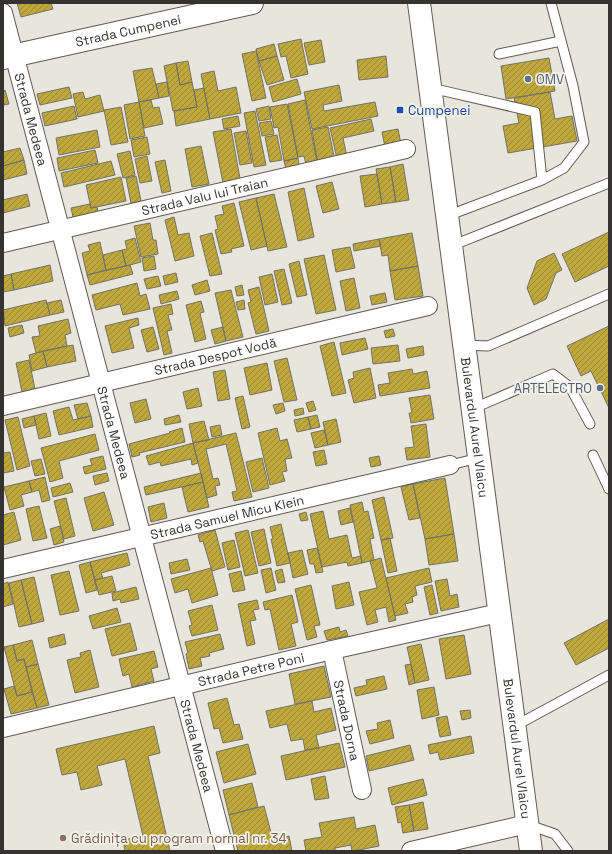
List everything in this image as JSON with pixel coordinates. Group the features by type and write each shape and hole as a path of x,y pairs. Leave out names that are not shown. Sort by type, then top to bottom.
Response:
{"main road":[{"name":"Strada Cumpenei","path":"9,57 252,3"},
{"name":"Bulevardul Aurel Vlaicu","path":"419,3 531,851"}],"street":[{"name":"Strada Medeea","path":"3,14 9,57 60,230 225,851"},
{"name":"Strada Valu lui Traian","path":"3,243 406,149"},
{"name":"Strada Despot Vodă","path":"3,406 428,306"},
{"name":"Strada Samuel Micu Klein","path":"3,569 450,465"},
{"name":"Strada Petre Poni","path":"3,728 332,650 499,613"},
{"name":"Strada Dorna","path":"332,650 362,790"},
{"path":"411,851 527,824"}],"lane":[{"path":"447,216 542,180 564,168 584,142 573,86 551,3"},
{"path":"499,54 561,41"},
{"path":"430,88 535,112 542,180"},
{"path":"451,246 609,183"},
{"path":"464,345 488,346 609,294"},
{"path":"472,409 553,374 570,387 590,424"},
{"path":"593,455 609,489"},
{"path":"450,465 479,458"},
{"path":"514,726 609,675"},
{"path":"527,824 556,834 568,851"}],"building":[{"path":"17,3 51,3 53,9 21,17"},
{"path":"301,39 308,74 291,78 286,56 281,57 278,44"},
{"path":"321,40 325,62 309,65 304,43"},
{"path":"274,44 277,56 259,61 256,49"},
{"path":"256,51 266,98 252,101 242,54"},
{"path":"277,56 284,80 267,85 259,61"},
{"path":"386,56 388,77 359,80 357,60"},
{"name":"OMV","path":"549,58 555,91 506,99 501,66"},
{"path":"188,61 192,82 180,85 176,63"},
{"path":"176,63 180,85 192,82 197,107 173,111 164,66"},
{"path":"152,68 159,98 139,102 133,71"},
{"path":"214,71 218,91 236,87 241,113 210,119 201,74"},
{"path":"297,79 301,94 273,102 269,87"},
{"path":"167,82 169,96 159,98 156,84"},
{"path":"339,85 342,101 323,105 324,111 375,102 378,116 312,129 304,92"},
{"path":"69,87 72,98 40,105 37,94"},
{"path":"204,88 210,119 176,126 174,111 197,107 194,90"},
{"path":"5,90 9,104 3,105 3,91"},
{"path":"83,92 85,99 100,95 104,111 78,117 73,94"},
{"path":"550,92 555,119 572,116 577,141 508,153 503,126 519,123 514,98"},
{"path":"151,100 153,108 159,107 163,124 144,128 139,102"},
{"path":"305,100 318,167 307,169 304,156 298,157 288,104"},
{"path":"139,102 145,136 130,139 124,105"},
{"path":"287,104 298,158 284,161 278,127 274,128 270,107"},
{"path":"74,106 77,119 45,126 42,113"},
{"path":"269,106 271,119 259,121 256,109"},
{"path":"121,107 128,142 111,145 104,110"},
{"path":"255,111 266,165 254,167 244,113"},
{"path":"238,116 240,126 224,129 222,119"},
{"path":"371,119 374,131 343,138 347,157 337,159 330,128"},
{"path":"271,121 274,134 262,136 259,123"},
{"path":"328,127 335,161 318,164 312,130"},
{"path":"231,129 241,184 224,188 213,132"},
{"path":"398,129 401,144 385,147 382,132"},
{"path":"97,130 100,147 59,155 56,138"},
{"path":"246,131 252,163 240,165 234,133"},
{"path":"277,135 282,160 270,162 265,137"},
{"path":"147,137 150,154 134,157 131,140"},
{"path":"201,146 209,184 192,187 185,149"},
{"path":"20,148 24,160 3,166 3,152"},
{"path":"95,150 98,163 59,171 57,158"},
{"path":"130,151 135,175 123,178 117,154"},
{"path":"147,156 152,181 140,183 135,159"},
{"path":"298,158 300,171 287,173 284,161"},
{"path":"24,160 27,174 3,180 3,166"},
{"path":"165,160 171,191 162,193 155,162"},
{"path":"111,161 115,175 64,187 61,173"},
{"path":"403,164 409,200 396,202 390,167"},
{"path":"390,167 396,202 382,204 376,169"},
{"path":"377,174 382,204 365,207 360,176"},
{"path":"136,176 141,201 131,203 126,178"},
{"path":"121,177 126,201 91,208 86,185"},
{"path":"332,182 339,209 323,213 316,186"},
{"path":"304,188 314,237 298,241 288,192"},
{"path":"27,194 30,206 3,213 3,200"},
{"path":"274,194 287,247 268,251 256,198"},
{"path":"256,198 267,246 251,250 239,202"},
{"path":"234,203 244,246 231,249 232,252 221,254 215,230 218,229 215,216 224,214 222,206"},
{"path":"90,204 91,208 97,207 99,216 74,221 71,208"},
{"path":"174,217 178,235 189,233 194,256 175,261 165,220"},
{"path":"150,223 153,240 156,240 158,254 141,257 134,226"},
{"path":"609,232 609,266 575,282 562,254"},
{"path":"212,233 222,274 210,276 200,236"},
{"path":"412,233 418,266 390,271 388,255 382,256 379,239"},
{"path":"135,238 141,262 126,266 122,250 127,249 125,241"},
{"path":"379,239 381,246 354,251 353,244"},
{"path":"100,242 106,270 87,275 82,253 90,251 88,245"},
{"path":"350,247 355,268 336,272 332,250"},
{"path":"122,250 126,266 106,270 103,255"},
{"path":"554,253 562,270 556,273 546,299 534,305 527,288 537,261"},
{"path":"324,255 336,310 316,314 304,259"},
{"path":"154,256 156,269 144,271 142,258"},
{"path":"299,261 307,295 297,297 289,264"},
{"path":"50,265 53,281 14,290 11,274"},
{"path":"130,265 133,274 90,285 87,275"},
{"path":"418,266 423,296 395,300 390,271"},
{"path":"284,269 292,303 282,305 274,271"},
{"path":"176,273 178,282 165,285 163,276"},
{"path":"11,274 14,290 3,292 3,276"},
{"path":"272,274 278,302 265,305 259,277"},
{"path":"158,276 161,286 147,289 144,279"},
{"path":"354,278 360,308 346,311 340,281"},
{"path":"207,280 210,291 195,295 192,285"},
{"path":"137,283 140,296 146,294 150,309 123,315 120,304 96,310 92,295"},
{"path":"242,285 244,295 237,296 235,287"},
{"path":"259,287 269,331 256,334 248,303 251,302 248,290"},
{"path":"231,290 243,337 226,341 215,293"},
{"path":"177,291 179,299 161,304 159,295"},
{"path":"385,293 387,302 372,305 370,296"},
{"path":"46,300 50,315 5,326 3,310"},
{"path":"61,300 64,312 50,315 47,303"},
{"path":"244,300 245,309 238,310 236,302"},
{"path":"201,301 204,312 200,313 206,339 195,342 186,305"},
{"path":"171,304 173,314 168,315 172,330 167,331 172,353 164,355 153,308"},
{"path":"138,318 139,325 129,328 134,348 112,353 105,326"},
{"path":"68,319 71,333 65,335 67,346 36,353 32,337 40,336 38,326"},
{"path":"22,325 24,333 10,337 8,328"},
{"path":"609,326 609,408 591,371 581,376 567,346"},
{"path":"153,327 159,349 147,352 141,330"},
{"path":"223,327 226,341 215,344 211,330"},
{"path":"393,329 395,336 386,338 384,331"},
{"path":"365,338 368,349 342,355 340,343"},
{"path":"334,342 346,393 332,396 320,346"},
{"path":"73,345 76,361 47,367 43,351"},
{"path":"398,345 400,361 373,364 371,348"},
{"path":"423,346 424,355 408,358 406,349"},
{"path":"43,351 47,367 32,371 29,355"},
{"path":"287,358 297,400 284,402 274,361"},
{"path":"29,360 35,389 22,392 16,363"},
{"path":"267,363 272,390 250,395 244,368"},
{"path":"370,368 376,398 354,403 348,380 354,378 353,372"},
{"path":"412,369 413,374 427,371 430,388 380,396 378,385 390,383 388,373"},
{"path":"225,370 230,399 218,401 213,372"},
{"path":"198,388 202,406 187,409 183,392"},
{"path":"430,395 434,419 411,423 409,413 412,413 409,398"},
{"path":"243,396 250,427 242,429 235,398"},
{"path":"146,399 151,419 135,423 130,403"},
{"path":"313,401 316,410 309,412 306,403"},
{"path":"87,403 91,416 78,419 74,405"},
{"path":"283,403 285,411 276,414 273,405"},
{"path":"69,407 73,420 91,416 93,427 59,435 53,411"},
{"path":"303,408 304,414 295,416 294,410"},
{"path":"46,413 51,436 39,439 34,416"},
{"path":"179,415 181,422 165,425 164,419"},
{"path":"317,415 320,427 311,429 308,417"},
{"path":"34,416 36,425 24,428 22,419"},
{"path":"18,417 30,466 17,470 5,420"},
{"path":"308,417 311,429 297,432 294,420"},
{"path":"336,419 341,442 328,445 323,422"},
{"path":"204,421 209,440 193,443 189,424"},
{"path":"426,424 430,457 407,460 405,448 414,447 411,426"},
{"path":"220,425 222,435 212,437 210,427"},
{"path":"182,428 185,442 139,453 140,455 132,457 129,444 170,433 169,432"},
{"path":"277,428 280,441 287,439 292,458 285,459 287,471 282,472 285,481 270,485 258,433"},
{"path":"324,430 328,445 315,448 311,433"},
{"path":"236,433 252,497 234,501 232,492 237,491 226,444 206,449 213,479 218,478 220,485 215,486 217,495 207,498 193,443"},
{"path":"95,434 99,450 59,461 63,478 50,482 41,448"},
{"path":"193,443 198,463 192,465 191,459 161,466 160,462 149,465 146,456"},
{"path":"324,450 327,464 316,466 313,452"},
{"path":"10,452 14,471 3,473 3,453"},
{"path":"103,456 106,469 85,474 83,467 92,465 90,459"},
{"path":"379,456 381,465 371,467 369,458"},
{"path":"262,458 269,488 253,492 246,462"},
{"path":"41,459 45,474 35,476 31,461"},
{"path":"107,473 109,481 95,485 93,476"},
{"path":"201,473 203,482 146,495 144,487"},
{"path":"45,477 50,500 42,502 39,490 32,492 29,481"},
{"path":"445,478 454,534 425,539 413,484"},
{"path":"29,481 32,492 21,495 24,506 10,510 4,487"},
{"path":"203,482 209,507 188,512 182,487"},
{"path":"70,483 73,492 53,497 51,488"},
{"path":"413,484 420,518 409,520 401,487"},
{"path":"104,492 114,525 93,531 84,498"},
{"path":"384,497 393,538 381,540 372,500"},
{"path":"66,498 75,536 64,539 54,501"},
{"path":"362,502 364,512 368,511 374,538 370,539 374,560 362,563 350,505"},
{"path":"164,503 167,518 151,522 148,507"},
{"path":"39,506 47,538 33,541 26,509"},
{"path":"350,508 353,522 341,525 338,511"},
{"path":"323,511 329,539 347,535 352,558 361,556 362,563 348,566 347,562 322,567 310,514"},
{"path":"14,512 21,540 3,545 3,515"},
{"path":"306,512 308,520 301,521 299,514"},
{"path":"281,524 290,563 277,566 270,527"},
{"path":"60,526 64,542 54,545 50,529"},
{"path":"264,529 271,563 259,566 251,532"},
{"path":"215,530 225,567 212,571 203,541 200,542 198,535"},
{"path":"248,530 258,573 245,576 235,533"},
{"path":"454,534 458,561 429,565 425,539"},
{"path":"390,538 397,571 388,573 381,540"},
{"path":"234,540 240,567 228,570 222,543"},
{"path":"317,548 323,572 316,573 314,564 310,564 307,550"},
{"path":"302,550 308,574 293,578 288,553"},
{"path":"127,553 130,565 101,573 103,578 95,580 90,562"},
{"path":"381,558 396,620 389,622 386,607 375,610 378,622 367,625 359,592 377,588 370,561"},
{"path":"187,559 190,570 171,574 169,563"},
{"path":"90,562 97,590 86,593 79,565"},
{"path":"211,568 218,595 192,603 188,589 175,593 171,579"},
{"path":"271,568 276,590 266,593 261,570"},
{"path":"429,568 432,582 415,586 417,595 412,597 413,602 405,604 408,613 395,616 386,578"},
{"path":"282,569 285,582 278,583 275,571"},
{"path":"69,571 79,611 60,615 51,575"},
{"path":"241,571 245,590 233,592 229,574"},
{"path":"112,576 116,591 99,595 95,580"},
{"path":"34,577 44,621 32,624 21,580"},
{"path":"447,579 450,596 457,594 459,607 441,611 435,581"},
{"path":"21,580 32,624 19,627 9,583"},
{"path":"8,582 13,604 3,607 3,584"},
{"path":"349,582 354,605 336,609 332,586"},
{"path":"311,585 320,625 314,626 317,637 307,640 295,589"},
{"path":"432,585 438,613 430,615 424,587"},
{"path":"136,587 139,599 121,603 120,599 113,601 112,593"},
{"path":"292,595 298,622 291,624 296,646 279,650 270,609 265,610 263,602"},
{"path":"257,600 259,609 253,610 256,620 250,621 255,644 247,646 238,604"},
{"path":"212,605 218,630 192,636 189,626 192,625 188,611"},
{"path":"117,608 121,622 93,629 89,616"},
{"path":"609,619 609,648 576,665 564,643"},
{"path":"130,623 137,650 112,656 105,629"},
{"path":"339,627 340,632 346,630 348,636 327,640 324,631"},
{"path":"64,634 66,644 50,648 48,638"},
{"path":"220,634 224,649 209,653 210,656 200,658 202,666 189,669 186,654 188,653 185,642"},
{"path":"464,635 471,674 446,679 439,639"},
{"path":"32,640 38,664 26,667 24,659 17,661 13,645"},
{"path":"421,644 429,680 415,683 407,647"},
{"path":"13,645 17,661 24,659 32,692 17,696 4,647"},
{"path":"90,650 99,687 75,693 67,660 81,657 80,653"},
{"path":"154,651 158,667 151,669 154,681 132,687 129,674 123,676 119,659"},
{"path":"38,664 49,705 37,708 26,667"},
{"path":"411,664 415,683 409,685 405,665"},
{"path":"324,666 331,697 295,704 289,674"},
{"path":"384,676 387,689 356,696 354,688 367,685 366,680"},
{"path":"14,686 17,696 32,692 37,708 11,714 4,689"},
{"path":"434,687 439,715 422,719 417,690"},
{"path":"227,698 234,725 239,724 243,739 223,743 219,728 214,729 208,703"},
{"path":"312,701 314,712 331,708 336,730 316,735 319,748 305,750 303,739 291,741 287,724 270,728 266,711"},
{"path":"470,710 471,718 462,720 460,711"},
{"path":"447,716 451,735 440,737 436,718"},
{"path":"390,720 394,738 370,744 366,731 378,729 377,723"},
{"path":"154,726 160,753 148,756 170,851 125,851 123,840 143,836 125,759 97,766 102,785 81,790 77,772 62,775 56,749"},
{"path":"471,736 474,753 440,760 438,752 430,754 428,745"},
{"path":"339,743 345,767 286,780 281,756"},
{"path":"248,744 256,774 224,783 216,752"},
{"path":"410,745 414,760 369,771 366,756"},
{"path":"325,776 329,798 315,800 311,779"},
{"path":"423,779 427,795 392,805 388,788"},
{"path":"252,783 258,807 229,815 223,790"},
{"path":"423,802 428,829 414,831 409,805"},
{"path":"409,805 414,831 403,833 401,822 398,823 395,807"},
{"path":"264,806 273,840 289,836 292,851 238,851 229,815"},
{"path":"354,817 356,829 375,825 379,846 354,851 352,851 351,845 335,848 335,851 306,851 304,840 322,837 319,823"}],"place":[{"name":"OMV","path":"528,79"},
{"name":"Cumpenei","path":"400,110"},
{"name":"ARTELECTRO","path":"600,388"},
{"name":"Grădinița cu program normal nr. 34","path":"63,838"}]}
